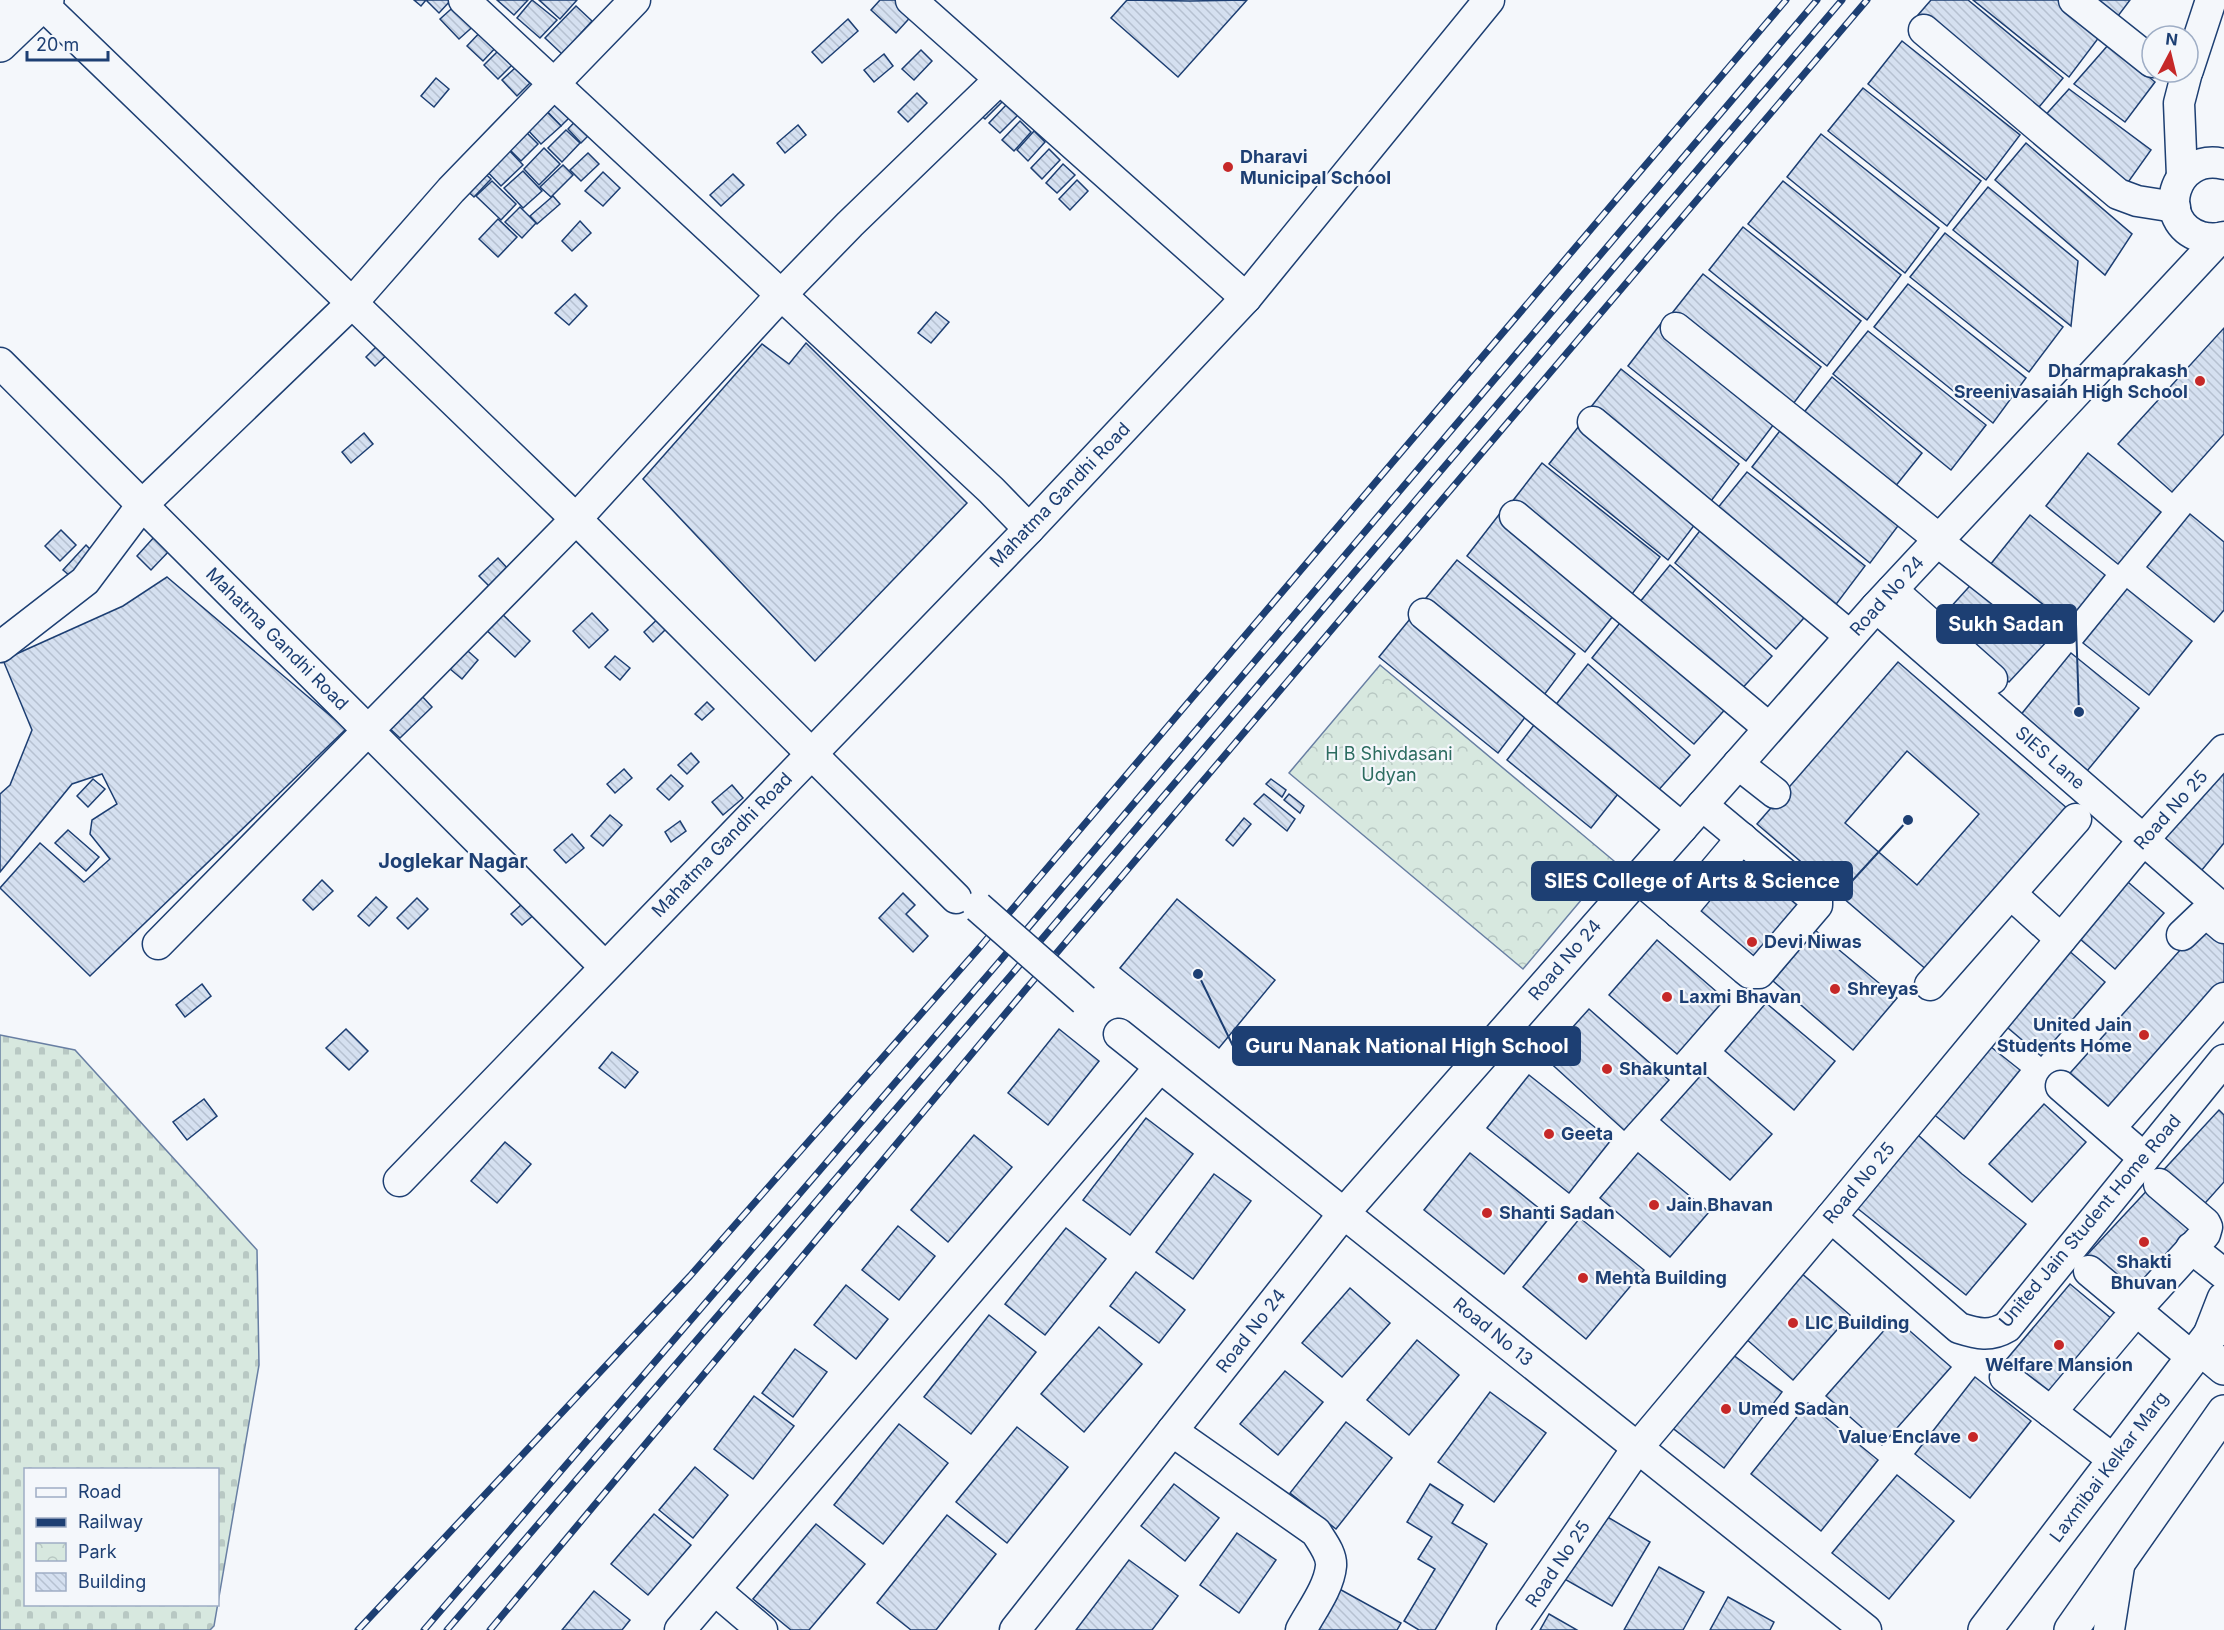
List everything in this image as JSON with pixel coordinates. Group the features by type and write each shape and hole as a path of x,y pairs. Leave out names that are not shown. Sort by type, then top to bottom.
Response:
{"main road":[{"path":"0,9 9,0"},
{"path":"0,45 42,1"},
{"name":"Laxmibai Kelkar Marg","path":"1985,1630 2114,1461 2205,1351 2224,1299"},
{"path":"2071,1630 2224,1413"}],"street":[{"path":"464,0 1029,529"},
{"path":"0,647 86,581 142,506 352,303 451,190 636,0"},
{"path":"911,0 1246,298"},
{"name":"Mahatma Gandhi Road","path":"399,1181 604,966 1029,529 1246,298 1489,0"},
{"path":"2074,0 2140,52"},
{"path":"2200,28 2211,0"},
{"path":"42,1 576,519 811,754 967,902 1084,1000"},
{"path":"1924,30 2118,194 2137,201 2175,207"},
{"path":"158,944 576,519 781,295 850,224 999,80"},
{"path":"2180,84 2182,176"},
{"path":"2222,237 2207,238 2194,234 2183,226 2176,214 2173,202 2175,188 2182,176 2192,168 2202,163 2224,164"},
{"name":"Road No 24","path":"1015,1630 1344,1213 1884,598 2222,237"},
{"path":"1676,328 2045,626"},
{"name":"Mahatma Gandhi Road","path":"0,363 604,966"},
{"path":"1593,422 1850,636"},
{"path":"1515,516 1769,728"},
{"path":"1884,598 1992,679"},
{"name":"SIES Lane","path":"1884,598 2224,910"},
{"path":"1424,614 1682,828"},
{"name":"Road No 25","path":"1512,1630 1638,1447 2144,839 2224,750"},
{"path":"1738,764 1775,793"},
{"path":"1638,878 1744,969 1759,973 1818,901 1702,805"},
{"path":"1930,985 2076,819"},
{"path":"1679,913 1742,838"},
{"path":"2011,894 2061,939"},
{"path":"2182,935 2203,915 2211,917 2224,928"},
{"path":"2110,1128 2224,998"},
{"name":"Road No 13","path":"1119,1034 1866,1630"},
{"path":"2173,1055 2211,1075"},
{"path":"680,1630 1160,1067"},
{"name":"United Jain Student Home Road","path":"1831,1217 1959,1328 1980,1335 1996,1333 2007,1327 2211,1075"},
{"path":"2061,1086 2144,1158"},
{"path":"2051,1412 2205,1234 2205,1223 2159,1184"},
{"path":"2191,1248 2224,1274"},
{"path":"2088,1281 2131,1317 2205,1351"},
{"path":"2005,1377 2114,1461"},
{"path":"1172,1431 1316,1532 1326,1546 1331,1565 1326,1585 1301,1630"},
{"path":"2109,1630 2120,1560"},
{"path":"715,1590 762,1630"}],"green space":[{"name":"H B Shivdasani Udyan","path":"1380,665 1614,861 1523,969 1289,773"},
{"path":"0,1035 75,1050 257,1250 259,1365 219,1597 219,1468 24,1468 24,1606 218,1606 214,1626 210,1630 0,1630"}],"building":[{"path":"414,0 426,0 421,6"},
{"path":"426,0 451,0 439,13"},
{"path":"497,0 528,0 514,15"},
{"path":"532,0 557,20 540,38 517,18"},
{"path":"539,0 577,0 560,19"},
{"path":"880,0 904,0 916,11 896,33 871,10"},
{"path":"1127,0 1247,0 1178,77 1111,18"},
{"path":"1931,0 1968,0 2063,78 2035,112 1918,15"},
{"path":"1973,0 2062,0 2103,32 2069,77"},
{"path":"2082,0 2130,0 2112,24"},
{"path":"459,2 478,22 459,39 440,19"},
{"path":"576,6 592,21 562,54 545,38"},
{"path":"848,19 858,31 822,63 812,52"},
{"path":"484,28 500,43 483,61 467,46"},
{"path":"1902,41 2020,135 1986,180 1868,84"},
{"path":"2109,44 2140,70 2140,84 2154,84 2125,122 2074,84"},
{"path":"502,47 516,61 498,79 484,65"},
{"path":"921,50 932,61 914,80 902,69"},
{"path":"884,54 893,66 874,82 864,70"},
{"path":"515,68 530,83 517,96 502,80"},
{"path":"436,78 449,89 434,107 421,96"},
{"path":"1863,88 1981,181 1947,226 1828,131"},
{"path":"2069,89 2151,150 2124,188 2041,120"},
{"path":"992,91 1003,101 985,119 974,109"},
{"path":"917,93 927,103 908,122 898,112"},
{"path":"558,94 575,112 561,126 543,107"},
{"path":"1007,104 1018,115 1000,133 989,123"},
{"path":"544,109 561,126 541,144 525,127"},
{"path":"584,112 598,126 581,143 568,129"},
{"path":"1020,121 1031,132 1014,151 1002,140"},
{"path":"798,125 806,135 785,153 777,143"},
{"path":"566,130 580,143 562,162 548,148"},
{"path":"525,131 538,144 521,161 508,148"},
{"path":"1034,131 1045,142 1028,161 1017,150"},
{"path":"1821,134 1939,228 1905,273 1787,177"},
{"path":"2026,143 2132,234 2105,275 1995,180"},
{"path":"504,145 523,165 501,186 482,166"},
{"path":"544,148 560,164 539,185 524,169"},
{"path":"1049,149 1060,160 1042,179 1031,168"},
{"path":"588,153 599,164 581,181 570,170"},
{"path":"1063,164 1075,175 1057,193 1046,183"},
{"path":"563,165 573,175 551,197 540,187"},
{"path":"479,168 491,179 474,197 462,186"},
{"path":"523,171 542,191 523,208 504,188"},
{"path":"603,172 620,188 603,206 585,191"},
{"path":"733,174 744,185 721,206 710,195"},
{"path":"1077,180 1088,191 1070,210 1059,199"},
{"path":"492,181 516,204 501,220 476,196"},
{"path":"1783,181 1901,275 1867,320 1748,224"},
{"path":"1988,187 2078,261 2071,326 1953,230"},
{"path":"553,196 560,204 537,224 530,216"},
{"path":"520,207 536,223 522,238 505,222"},
{"path":"498,219 517,237 498,257 479,239"},
{"path":"580,221 591,233 572,251 562,241"},
{"path":"1743,227 1861,321 1827,366 1709,270"},
{"path":"1945,233 2063,327 2029,372 1910,277"},
{"path":"1703,274 1821,367 1787,412 1669,317"},
{"path":"1908,284 2026,378 1993,423 1874,327"},
{"path":"575,294 587,306 569,325 555,313"},
{"path":"936,312 949,322 931,343 918,333"},
{"path":"1662,322 1780,416 1746,461 1628,366"},
{"name":"Dharmaprakash Sreenivasaiah High School","path":"2224,328 2224,434 2172,492 2118,444"},
{"path":"1868,331 1986,425 1951,470 1833,374"},
{"path":"385,338 394,348 375,366 366,357"},
{"path":"806,343 967,503 815,661 643,479 762,344 789,364"},
{"path":"1621,369 1739,464 1705,509 1587,412"},
{"path":"1832,377 1922,453 1890,493 1798,420"},
{"path":"1583,421 1702,515 1668,560 1549,464"},
{"path":"1786,423 1904,518 1870,563 1752,467"},
{"path":"364,433 373,444 351,463 342,452"},
{"path":"2088,453 2161,512 2118,564 2046,506"},
{"path":"1542,463 1660,557 1626,602 1508,507"},
{"path":"1747,472 1865,566 1831,611 1712,515"},
{"path":"1501,512 1620,607 1585,652 1467,556"},
{"path":"2190,514 2224,542 2224,610 2214,622 2147,567"},
{"path":"2030,515 2105,575 2065,625 1990,565"},
{"path":"1709,519 1811,610 1776,649 1675,563"},
{"path":"61,530 76,545 60,561 45,546"},
{"path":"155,536 170,550 151,570 137,556"},
{"path":"86,545 99,558 77,582 63,570"},
{"path":"498,558 509,570 491,588 479,576"},
{"path":"1457,560 1575,654 1541,699 1422,603"},
{"path":"1670,565 1772,656 1737,694 1635,608"},
{"path":"167,577 346,729 90,976 0,888 40,843 84,882 110,859 90,834 92,820 117,804 102,774 72,784 0,872 0,794 10,785 32,730 3,660 123,606"},
{"path":"1977,578 2048,640 2009,682 1939,620"},
{"path":"2127,589 2192,641 2149,695 2083,643"},
{"path":"498,610 530,641 515,657 482,626"},
{"path":"665,612 674,621 653,642 644,632"},
{"path":"592,613 608,630 589,648 573,631"},
{"path":"1414,614 1532,708 1498,753 1379,657"},
{"path":"1627,614 1729,705 1694,744 1592,658"},
{"path":"460,644 478,660 462,679 443,663"},
{"path":"2071,653 2139,708 2087,771 2019,717"},
{"path":"615,656 630,668 620,680 605,667"},
{"path":"1898,662 2068,809 1928,971 1757,824","holes":["1907,751 1979,814 1917,885 1845,823"]},
{"path":"1588,664 1690,755 1655,794 1554,707"},
{"path":"420,694 432,707 400,738 387,726"},
{"path":"707,702 714,709 702,720 695,714"},
{"path":"1541,716 1625,785 1591,828 1507,760"},
{"path":"691,753 699,762 687,774 678,765"},
{"path":"2224,761 2224,843 2197,876 2156,842"},
{"path":"624,769 632,778 615,793 607,784"},
{"path":"671,775 683,786 669,800 657,789"},
{"path":"93,779 105,789 88,807 77,796"},
{"path":"1271,779 1286,790 1282,797 1266,784"},
{"path":"732,785 743,798 723,815 712,802"},
{"path":"1264,794 1295,819 1287,831 1254,804"},
{"path":"1289,794 1304,806 1300,813 1284,800"},
{"path":"610,815 622,825 603,846 591,836"},
{"path":"1244,818 1251,824 1233,846 1226,840"},
{"path":"680,821 686,831 671,842 665,832"},
{"path":"68,830 99,857 86,871 55,843"},
{"path":"572,834 584,848 566,863 554,850"},
{"name":"Devi Niwas","path":"1763,861 1814,905 1756,970 1693,915 1738,865 1749,876"},
{"path":"2122,877 2164,913 2115,969 2073,933"},
{"path":"322,880 333,891 313,910 303,900"},
{"path":"903,893 915,905 906,914 928,936 913,952 879,918"},
{"path":"532,895 543,907 522,925 511,914"},
{"path":"376,897 387,907 369,926 358,916"},
{"path":"417,898 428,909 408,929 397,918"},
{"path":"1177,899 1275,980 1219,1048 1120,968"},
{"name":"United Jain Students Home","path":"2207,920 2224,935 2224,989 2107,1120 2063,1081"},
{"name":"Shreyas","path":"1815,930 1897,998 1853,1050 1773,981"},
{"name":"Laxmi Bhavan","path":"1657,940 1725,999 1677,1054 1609,995"},
{"path":"2067,949 2105,982 2041,1056 2002,1023"},
{"path":"202,984 211,996 185,1017 176,1005"},
{"path":"1766,1003 1835,1061 1794,1110 1725,1051"},
{"name":"Shakuntal","path":"1589,1009 1669,1080 1624,1130 1545,1058"},
{"path":"346,1029 368,1051 349,1070 326,1048"},
{"path":"1059,1029 1099,1061 1048,1125 1008,1093"},
{"path":"1981,1039 2020,1070 1964,1139 1926,1108"},
{"path":"612,1052 638,1072 625,1088 599,1068"},
{"path":"1703,1073 1772,1134 1730,1180 1661,1120"},
{"name":"Geeta","path":"1529,1075 1611,1140 1569,1193 1487,1128"},
{"path":"204,1099 217,1116 187,1140 173,1122"},
{"path":"2044,1104 2086,1142 2032,1202 1989,1164"},
{"path":"2219,1110 2224,1115 2224,1182 2198,1211 2159,1175"},
{"path":"1146,1118 1193,1154 1130,1235 1083,1200"},
{"path":"974,1135 1012,1167 948,1242 911,1210"},
{"path":"1918,1135 1962,1174 2026,1224 1966,1295 1857,1208"},
{"path":"505,1142 531,1164 497,1203 471,1181"},
{"name":"Shanti Sadan","path":"1470,1153 1550,1217 1504,1274 1424,1210"},
{"name":"Jain Bhavan","path":"1638,1153 1709,1212 1670,1257 1600,1198"},
{"path":"1214,1174 1251,1201 1193,1279 1156,1252"},
{"name":"Shakti Bhuvan","path":"2153,1184 2202,1228 2135,1301 2086,1256"},
{"name":"Mehta Building","path":"1580,1218 1644,1270 1586,1339 1523,1287"},
{"path":"898,1226 935,1256 899,1300 862,1270"},
{"path":"1066,1228 1106,1259 1045,1335 1005,1304"},
{"name":"LIC Building","path":"1793,1266 1850,1315 1793,1380 1737,1331"},
{"path":"1136,1272 1185,1310 1159,1343 1110,1306"},
{"name":"Welfare Mansion","path":"2070,1284 2118,1324 2048,1406 2001,1366"},
{"path":"846,1285 888,1319 856,1359 814,1325"},
{"path":"1350,1288 1390,1323 1342,1377 1302,1343"},
{"path":"989,1315 1036,1352 971,1434 924,1397"},
{"path":"1895,1318 1951,1367 1882,1445 1826,1396"},
{"path":"1099,1327 1142,1364 1084,1432 1041,1394"},
{"path":"1417,1340 1459,1375 1409,1435 1367,1400"},
{"path":"795,1349 827,1372 793,1417 762,1393"},
{"name":"Umed Sadan","path":"1728,1351 1782,1392 1724,1468 1670,1426"},
{"path":"1285,1371 1323,1402 1278,1455 1240,1424"},
{"name":"Value Enclave","path":"1975,1377 2031,1421 1970,1498 1915,1454"},
{"path":"1490,1392 1546,1433 1494,1502 1438,1462"},
{"path":"754,1396 794,1426 753,1479 714,1449"},
{"path":"1808,1403 1878,1460 1821,1531 1751,1474"},
{"path":"1346,1422 1392,1458 1336,1529 1290,1493"},
{"path":"899,1424 948,1463 883,1544 834,1505"},
{"path":"1017,1427 1068,1467 1007,1543 956,1502"},
{"path":"695,1467 728,1495 693,1538 659,1510"},
{"path":"1897,1475 1954,1521 1889,1599 1832,1553"},
{"path":"1174,1484 1219,1518 1185,1561 1141,1526"},
{"path":"1430,1484 1463,1505 1452,1523 1487,1544 1435,1630 1419,1630 1404,1621 1435,1569 1418,1559 1432,1537 1407,1522"},
{"path":"1599,1512 1650,1542 1612,1606 1561,1577"},
{"path":"654,1514 691,1545 648,1595 611,1564"},
{"path":"947,1515 996,1554 936,1630 911,1630 877,1603"},
{"path":"816,1524 865,1564 809,1630 791,1630 753,1599"},
{"path":"1237,1533 1276,1560 1239,1613 1200,1585"},
{"path":"1129,1560 1178,1596 1152,1630 1076,1630"},
{"path":"1659,1567 1704,1592 1683,1630 1624,1630"},
{"path":"1334,1586 1401,1623 1397,1630 1315,1630"},
{"path":"594,1591 630,1620 622,1630 562,1630"},
{"path":"1728,1597 1774,1622 1770,1630 1710,1630"},
{"path":"1549,1614 1577,1630 1540,1630"}],"railway":[{"path":"358,1630 690,1276 980,947 1786,0"},
{"path":"424,1630 999,962 1817,0"},
{"path":"447,1630 1012,974 1842,0"},
{"path":"490,1630 1026,989 1867,0"}],"place":[{"name":"Dharavi Municipal School","path":"1228,167"},
{"name":"Dharmaprakash Sreenivasaiah High School","path":"2200,381"},
{"name":"Sukh Sadan","path":"2079,712"},
{"name":"SIES College of Arts & Science","path":"1908,820"},
{"name":"Devi Niwas","path":"1752,942"},
{"name":"Guru Nanak National High School","path":"1198,974"},
{"name":"Shreyas","path":"1835,989"},
{"name":"Laxmi Bhavan","path":"1667,997"},
{"name":"United Jain Students Home","path":"2144,1035"},
{"name":"Shakuntal","path":"1607,1069"},
{"name":"Geeta","path":"1549,1134"},
{"name":"Jain Bhavan","path":"1654,1205"},
{"name":"Shanti Sadan","path":"1487,1213"},
{"name":"Shakti Bhuvan","path":"2144,1242"},
{"name":"Mehta Building","path":"1583,1278"},
{"name":"LIC Building","path":"1793,1323"},
{"name":"Welfare Mansion","path":"2059,1345"},
{"name":"Umed Sadan","path":"1726,1409"},
{"name":"Value Enclave","path":"1973,1437"}],"district":[{"name":"Joglekar Nagar","path":"453,861"}]}
